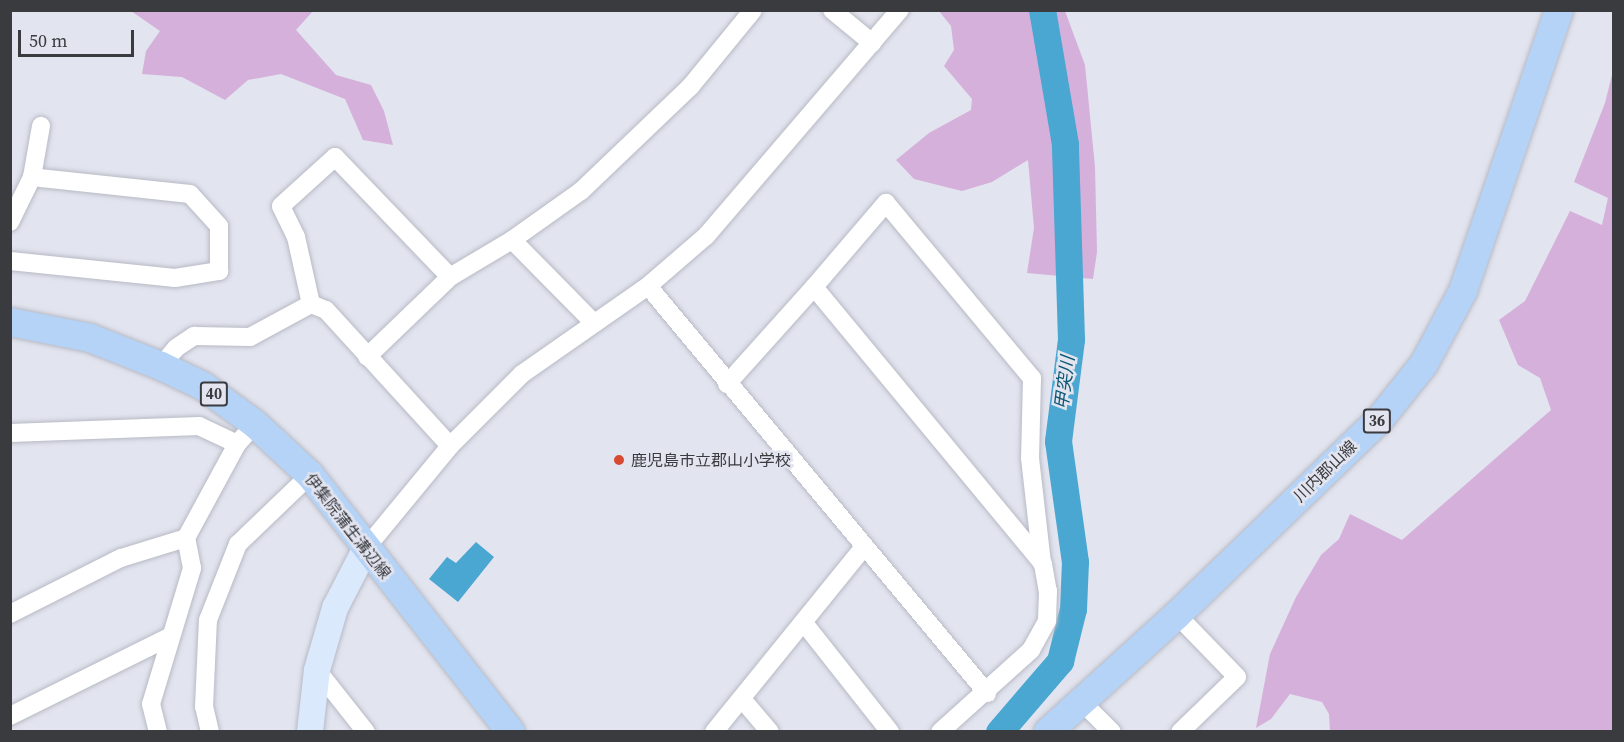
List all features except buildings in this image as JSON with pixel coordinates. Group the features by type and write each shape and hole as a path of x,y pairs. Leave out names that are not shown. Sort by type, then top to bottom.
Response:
{"main road":[{"name":"川内郡山線","path":"1048,732 1080,700 1177,615 1380,419 1424,364 1463,291 1559,10"},
{"name":"伊集院蒲生溝辺線","path":"10,322 90,338 161,366 203,386 246,434 310,475 511,732"}],"street":[{"path":"367,357 450,278 554,213 615,159 690,87 753,10"},
{"path":"832,10 872,43"},
{"path":"314,728 317,670 335,608 366,548 450,446 522,374 592,322 648,286 706,237 900,10"},
{"path":"10,222 32,177 41,126"},
{"path":"311,304 296,237 281,206 335,157 450,278"},
{"path":"10,261 175,278 219,272 219,226 190,194 32,177"},
{"path":"728,384 886,203 1032,378 1030,458 1042,564 1048,591 1047,621 1031,650 987,693 939,732"},
{"path":"512,240 592,322"},
{"path":"648,286 987,693"},
{"path":"814,287 1042,564"},
{"path":"311,304 326,310 450,446"},
{"path":"161,366 176,348 194,336 250,337 311,304"},
{"path":"10,433 199,426 246,434 186,538 192,568 169,638 152,704 158,732"},
{"path":"210,732 204,707 208,620 238,544 310,475"},
{"path":"10,614 121,558 186,538"},
{"path":"714,732 864,548"},
{"path":"1177,615 1238,677 1180,732"},
{"path":"804,623 890,732"},
{"path":"10,716 169,638"},
{"path":"317,670 366,732"},
{"path":"742,699 770,732"},
{"path":"1080,700 1112,732"}],"shaded area":[{"path":"131,11 313,11 296,30 336,75 371,85 384,111 393,145 363,140 345,99 281,74 248,80 225,100 182,77 142,74 146,51 160,31"},
{"path":"939,11 1065,11 1085,65 1095,167 1097,252 1093,279 1027,273 1034,228 1028,160 992,182 962,191 914,179 896,160 929,133 971,110 972,99 944,66 954,50 951,26"},
{"path":"1613,71 1613,731 1330,731 1329,714 1322,702 1290,694 1271,719 1256,728 1270,654 1296,597 1321,555 1339,539 1350,514 1402,540 1551,410 1540,378 1518,365 1499,320 1525,301 1570,211 1602,225 1608,198 1574,182 1605,103"}],"water":[{"path":"476,542 494,557 458,602 429,579 447,557 456,563"}],"waterway":[{"name":"甲突川","path":"999,732 1060,661 1073,609 1075,562 1058,441 1071,339 1065,144 1042,10"}],"place":[{"name":"鹿児島市立郡山小学校","path":"619,460"}]}
